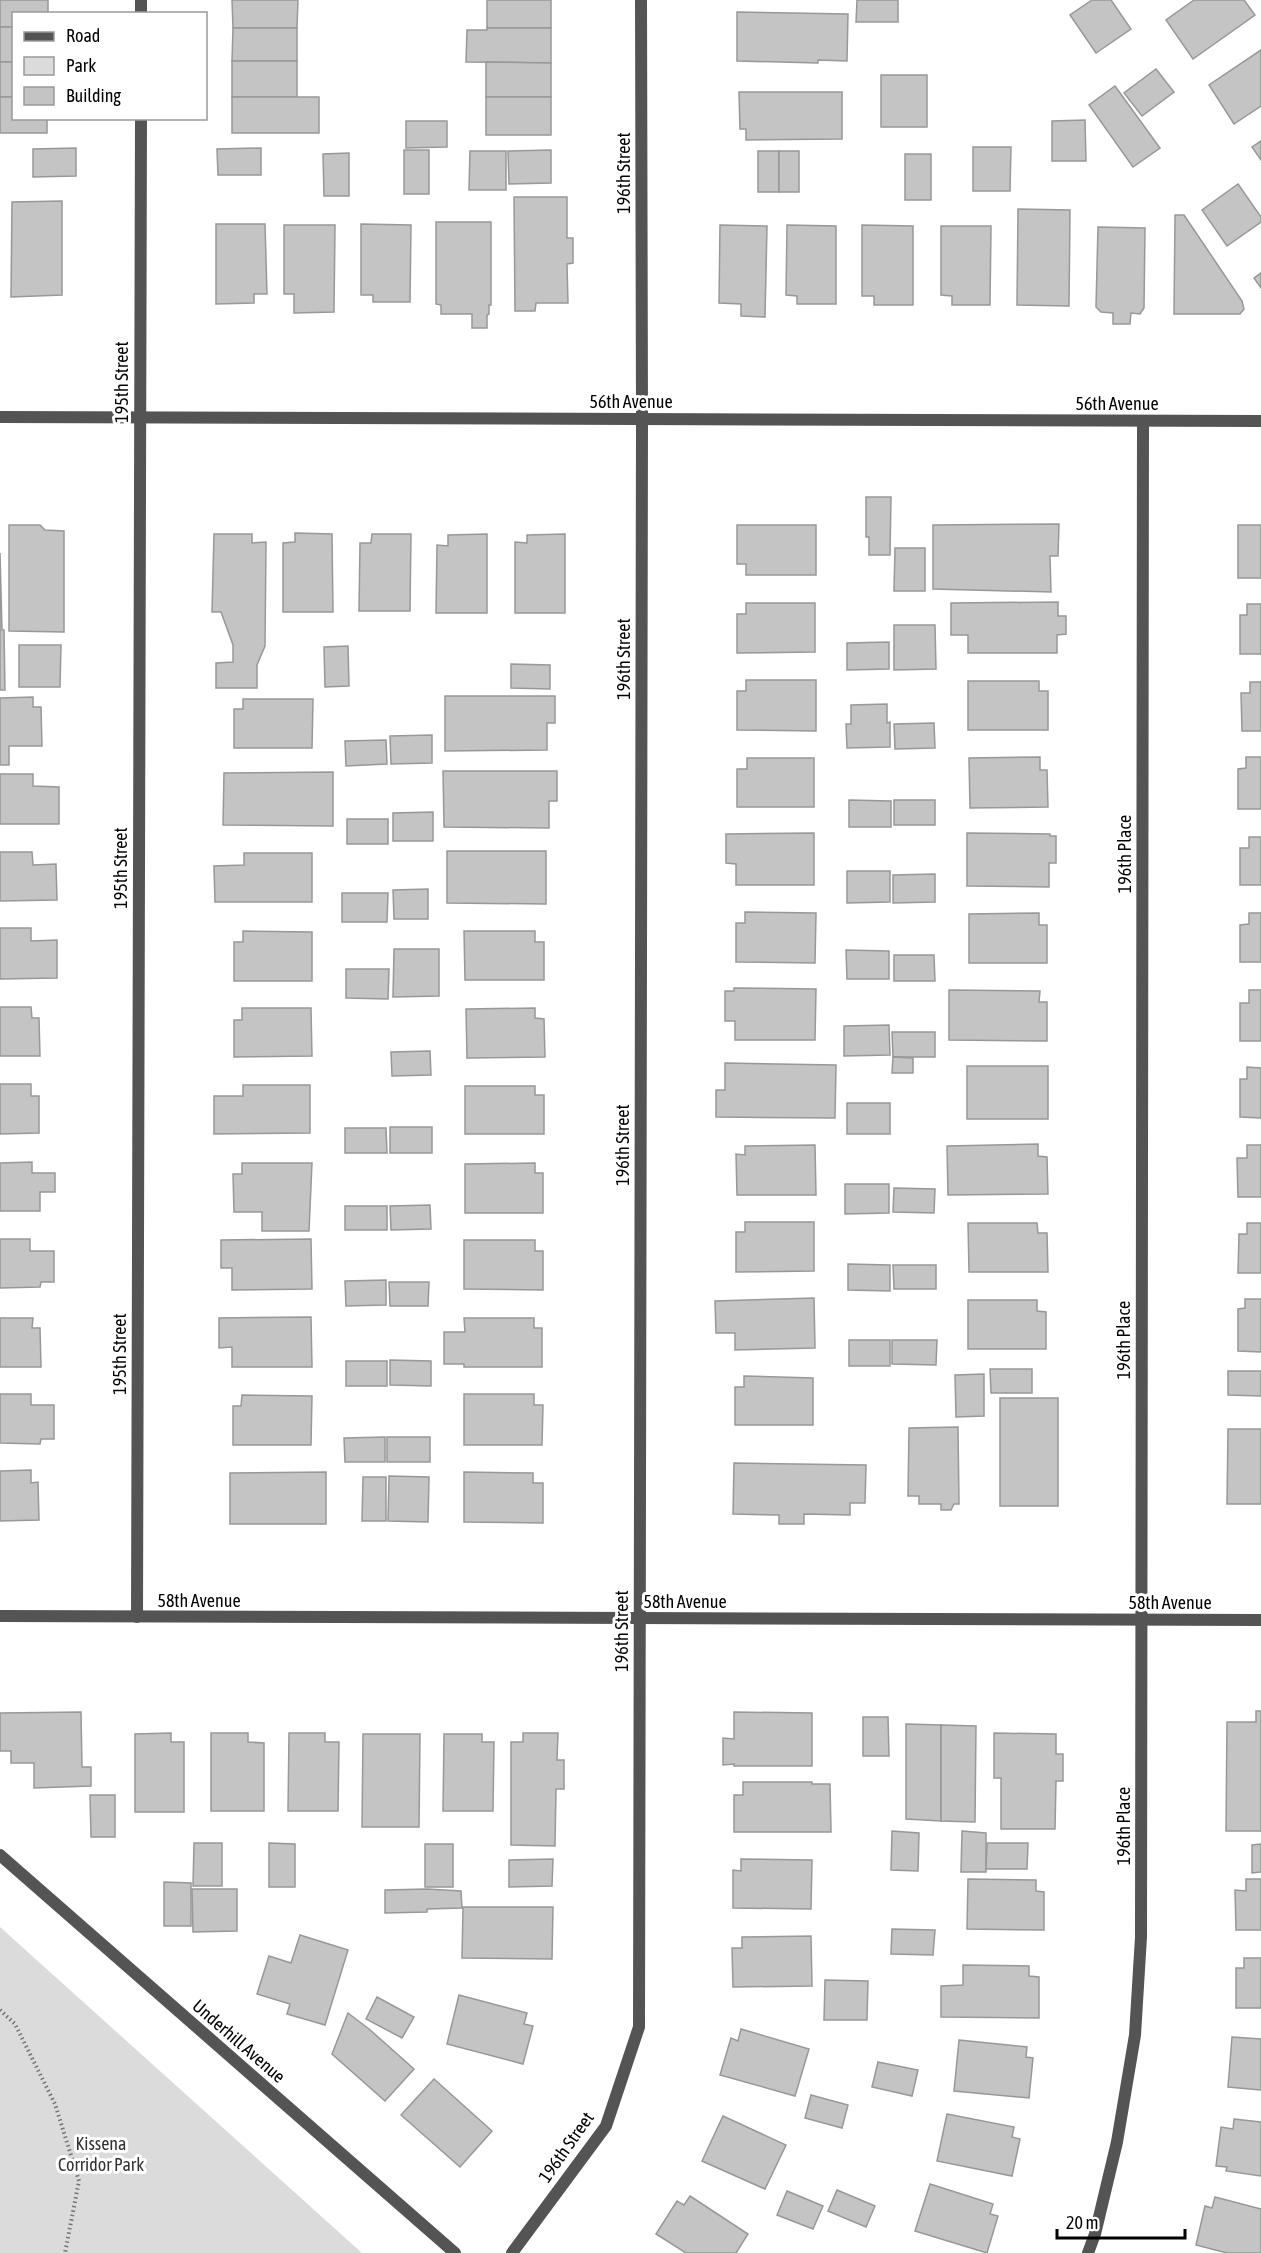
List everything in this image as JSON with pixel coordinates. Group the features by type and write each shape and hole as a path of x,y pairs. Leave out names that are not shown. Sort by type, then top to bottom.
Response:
{"street":[{"name":"196th Street","path":"512,2253 606,2126 639,2027 641,0"},
{"name":"195th Street","path":"137,1617 141,120"},
{"name":"56th Avenue","path":"0,417 1261,421"},
{"name":"196th Place","path":"1088,2253 1095,2234 1117,2142 1135,2035 1141,1937 1143,421"},
{"name":"58th Avenue","path":"0,1616 1261,1620"},
{"name":"Underhill Avenue","path":"0,1855 455,2253"}],"path":[{"path":"0,2010 15,2024 55,2104 79,2181 65,2253"}],"green space":[{"name":"Kissena Corridor Park","path":"0,1927 362,2253 0,2253"}],"building":[{"path":"0,0 48,0 48,12 12,12 12,27 0,27"},
{"path":"232,0 298,0 297,28 233,28"},
{"path":"487,0 551,0 551,28 487,28"},
{"path":"857,0 898,0 898,22 856,22"},
{"path":"1092,0 1111,0 1131,29 1096,53 1070,15"},
{"path":"1194,0 1244,0 1255,15 1193,59 1166,20"},
{"path":"737,12 848,14 847,61 818,60 818,63 737,61"},
{"path":"0,27 12,27 12,62 0,62"},
{"path":"233,28 297,28 297,61 232,61"},
{"path":"487,28 551,28 551,63 466,62 467,30 487,30"},
{"path":"1261,50 1261,106 1234,124 1209,85"},
{"path":"232,61 297,61 297,97 232,97"},
{"path":"0,62 12,62 12,97 0,97"},
{"path":"486,62 551,63 551,97 486,97"},
{"path":"1156,69 1174,92 1142,116 1124,93"},
{"path":"881,75 927,75 927,127 881,127"},
{"path":"1115,86 1160,148 1133,167 1089,105"},
{"path":"739,92 842,92 842,139 746,140 746,129 740,129"},
{"path":"0,97 12,97 12,120 47,120 47,133 0,133"},
{"path":"232,97 319,97 319,133 232,133"},
{"path":"486,97 551,97 551,135 486,135"},
{"path":"1085,120 1086,161 1052,161 1052,121"},
{"path":"406,121 447,121 447,147 406,148"},
{"path":"1261,141 1261,160 1252,147"},
{"path":"973,147 1011,147 1010,191 973,191"},
{"path":"76,148 76,176 33,177 33,149"},
{"path":"261,148 261,175 218,175 217,149"},
{"path":"404,150 429,150 429,194 404,194"},
{"path":"551,150 551,183 509,184 508,151"},
{"path":"470,151 506,151 506,190 469,190"},
{"path":"758,151 779,151 779,192 758,192"},
{"path":"779,151 799,151 799,192 779,192"},
{"path":"349,153 349,196 324,196 323,154"},
{"path":"905,154 931,154 931,200 905,200"},
{"path":"1238,184 1261,217 1261,222 1227,246 1202,210"},
{"path":"514,197 567,197 567,238 573,238 573,263 567,264 568,303 536,303 535,311 515,311"},
{"path":"62,201 62,295 11,297 12,202"},
{"path":"1018,209 1070,210 1069,306 1017,305"},
{"path":"1175,215 1184,215 1242,301 1244,309 1240,314 1174,314"},
{"path":"436,222 491,222 491,305 489,305 487,315 487,328 472,328 472,314 441,314 441,305 436,304"},
{"path":"216,224 265,224 267,294 254,294 254,303 216,304"},
{"path":"361,224 411,225 410,302 373,302 373,295 361,295"},
{"path":"284,225 335,225 334,312 294,313 294,294 284,294"},
{"path":"720,225 767,226 765,317 741,316 741,304 719,303"},
{"path":"787,225 836,226 836,304 797,304 797,296 786,295"},
{"path":"862,225 913,226 913,305 874,305 874,296 862,296"},
{"path":"941,226 991,226 990,305 952,305 952,296 941,295"},
{"path":"1098,227 1145,228 1144,308 1140,314 1131,313 1130,324 1113,324 1113,313 1101,312 1096,307"},
{"path":"1261,273 1261,288 1254,278"},
{"path":"866,497 891,497 890,555 869,555 869,537 866,537"},
{"path":"1059,524 1058,556 1050,556 1051,592 933,589 933,525"},
{"path":"9,525 40,525 45,530 64,531 64,632 9,631"},
{"path":"737,525 816,525 816,575 746,575 746,564 737,564"},
{"path":"1238,525 1261,525 1261,578 1238,578"},
{"path":"295,533 332,534 333,612 283,612 283,543 295,542"},
{"path":"214,534 252,534 252,543 266,542 265,646 257,665 257,688 216,688 216,663 233,662 233,645 221,612 212,612"},
{"path":"372,534 411,534 410,611 359,611 360,543 371,543"},
{"path":"487,534 487,613 436,613 437,545 448,546 448,535"},
{"path":"565,534 565,613 515,613 515,542 527,543 527,535"},
{"path":"895,548 925,548 925,591 894,591"},
{"path":"0,553 2,630 4,630 5,690 0,690"},
{"path":"1058,602 1058,616 1066,616 1066,634 1057,635 1057,653 968,653 968,635 951,635 951,603"},
{"path":"746,603 815,603 815,652 737,653 737,614 746,614"},
{"path":"1247,604 1261,604 1261,654 1240,654 1240,615 1247,615"},
{"path":"894,625 935,625 936,669 894,670"},
{"path":"889,642 889,669 847,670 847,643"},
{"path":"19,645 61,645 60,687 19,687"},
{"path":"348,646 349,686 325,687 324,647"},
{"path":"511,664 550,665 550,689 511,688"},
{"path":"746,680 816,680 816,731 737,730 737,691 746,691"},
{"path":"968,681 1039,681 1039,691 1048,691 1048,730 968,730"},
{"path":"1250,682 1261,682 1261,731 1242,731 1241,693 1250,693"},
{"path":"445,696 555,696 555,723 547,723 547,750 445,751"},
{"path":"33,697 33,707 41,707 42,746 9,746 9,765 0,765 0,698"},
{"path":"243,699 313,699 312,748 234,748 234,709 243,709"},
{"path":"887,704 890,747 847,748 846,724 851,724 851,705"},
{"path":"934,723 935,748 895,749 894,724"},
{"path":"432,735 432,763 391,764 390,736"},
{"path":"386,740 387,764 346,766 345,741"},
{"path":"1040,757 1040,770 1047,770 1048,807 970,808 969,758"},
{"path":"1246,757 1261,757 1261,809 1238,809 1238,769 1246,768"},
{"path":"747,758 814,758 814,807 737,807 737,769 747,769"},
{"path":"443,771 557,771 557,801 549,801 549,828 444,827"},
{"path":"333,772 333,826 223,825 224,773"},
{"path":"0,774 33,774 33,786 59,787 59,824 0,824"},
{"path":"849,800 891,801 891,827 849,827"},
{"path":"894,800 935,800 935,825 894,825"},
{"path":"433,812 433,841 393,841 393,813"},
{"path":"347,819 388,819 388,844 347,844"},
{"path":"814,833 814,885 736,885 736,864 726,863 726,834"},
{"path":"967,833 1056,836 1056,863 1049,863 1049,887 967,886"},
{"path":"1249,837 1261,837 1261,885 1240,885 1240,848 1249,848"},
{"path":"447,851 546,851 546,904 447,903"},
{"path":"0,852 32,852 33,865 56,864 57,900 0,901"},
{"path":"244,853 312,853 312,902 215,902 214,866 244,865"},
{"path":"847,871 890,871 890,902 847,903"},
{"path":"935,874 935,902 893,903 893,875"},
{"path":"428,889 428,919 394,919 393,890"},
{"path":"342,893 388,893 387,922 342,922"},
{"path":"745,912 816,913 815,963 736,962 736,923 745,923"},
{"path":"1039,913 1039,925 1047,925 1047,963 969,963 969,914"},
{"path":"1249,913 1261,913 1261,962 1240,962 1240,925 1249,924"},
{"path":"0,928 31,928 31,941 57,940 57,978 0,979"},
{"path":"243,931 312,932 312,981 234,981 234,942 243,942"},
{"path":"464,931 535,931 535,942 544,942 544,980 465,980"},
{"path":"394,949 439,949 439,996 393,997"},
{"path":"846,950 889,951 889,979 847,979"},
{"path":"894,955 934,955 935,981 894,981"},
{"path":"346,969 389,969 388,999 346,998"},
{"path":"734,988 816,989 815,1040 735,1040 735,1021 725,1021 725,991 734,991"},
{"path":"949,990 1040,991 1039,1002 1047,1002 1047,1041 949,1040"},
{"path":"1249,990 1261,990 1261,1041 1240,1041 1240,1003 1249,1003"},
{"path":"0,1007 31,1007 32,1018 39,1018 40,1056 0,1056"},
{"path":"242,1008 311,1008 312,1056 234,1057 234,1020 242,1020"},
{"path":"535,1008 535,1018 544,1019 545,1057 467,1058 466,1009"},
{"path":"889,1025 890,1055 844,1056 844,1026"},
{"path":"892,1032 935,1032 935,1057 893,1057"},
{"path":"430,1051 431,1075 392,1076 391,1052"},
{"path":"893,1057 913,1058 913,1073 892,1073"},
{"path":"725,1063 836,1065 835,1118 716,1117 716,1090 725,1090"},
{"path":"967,1066 1048,1066 1048,1119 967,1119"},
{"path":"1247,1067 1261,1068 1261,1118 1240,1117 1240,1079 1247,1079"},
{"path":"0,1084 31,1084 31,1096 39,1096 39,1133 0,1134"},
{"path":"243,1085 310,1085 310,1133 214,1134 214,1096 243,1096"},
{"path":"465,1086 535,1086 535,1095 544,1095 544,1134 465,1134"},
{"path":"847,1103 890,1103 890,1134 847,1134"},
{"path":"390,1127 432,1127 432,1153 390,1153"},
{"path":"345,1128 386,1128 387,1153 345,1153"},
{"path":"1038,1144 1038,1156 1047,1157 1048,1194 948,1195 947,1146"},
{"path":"815,1145 816,1195 737,1195 736,1154 745,1155 745,1146"},
{"path":"1247,1145 1261,1145 1261,1197 1238,1197 1237,1158 1247,1158"},
{"path":"32,1162 32,1173 55,1173 55,1192 40,1192 40,1211 0,1211 0,1163"},
{"path":"242,1163 312,1163 309,1231 262,1231 262,1212 234,1212 233,1174 242,1174"},
{"path":"535,1163 535,1173 543,1173 543,1213 465,1213 465,1164"},
{"path":"845,1184 889,1184 889,1213 845,1214"},
{"path":"894,1188 935,1189 934,1213 893,1212"},
{"path":"430,1205 431,1229 391,1230 390,1206"},
{"path":"345,1206 387,1206 387,1230 345,1230"},
{"path":"745,1222 814,1222 814,1271 736,1272 736,1232 745,1232"},
{"path":"968,1223 1037,1223 1038,1233 1047,1233 1048,1272 969,1272"},
{"path":"1247,1223 1261,1223 1261,1273 1238,1273 1239,1234 1247,1234"},
{"path":"0,1239 30,1239 30,1251 54,1251 54,1282 41,1282 40,1287 0,1288"},
{"path":"311,1239 312,1289 232,1290 232,1268 221,1268 221,1240"},
{"path":"464,1240 535,1240 535,1251 543,1251 543,1290 464,1289"},
{"path":"848,1264 890,1265 890,1291 848,1290"},
{"path":"893,1265 936,1265 936,1289 894,1289"},
{"path":"386,1280 386,1305 346,1306 345,1281"},
{"path":"389,1282 429,1282 428,1306 390,1306"},
{"path":"814,1298 815,1348 735,1350 735,1333 716,1333 715,1301"},
{"path":"1245,1299 1261,1299 1261,1352 1238,1351 1238,1309 1245,1308"},
{"path":"968,1300 1037,1300 1037,1311 1046,1312 1046,1349 968,1349"},
{"path":"311,1317 312,1367 232,1367 232,1347 219,1348 219,1318"},
{"path":"0,1318 33,1318 32,1328 40,1328 41,1367 0,1367"},
{"path":"464,1318 534,1318 534,1328 542,1328 542,1367 464,1367 464,1364 444,1364 444,1332 465,1332"},
{"path":"849,1340 890,1340 890,1366 849,1366"},
{"path":"892,1340 937,1340 936,1365 892,1364"},
{"path":"390,1360 431,1361 431,1386 390,1385"},
{"path":"346,1361 387,1361 387,1386 346,1386"},
{"path":"990,1369 1032,1369 1032,1393 991,1393"},
{"path":"1228,1371 1261,1371 1261,1396 1228,1395"},
{"path":"984,1374 984,1416 956,1417 955,1375"},
{"path":"744,1376 813,1378 813,1425 735,1425 735,1387 744,1387"},
{"path":"0,1394 31,1394 31,1405 54,1405 54,1439 41,1439 40,1444 0,1443"},
{"path":"464,1394 534,1394 534,1405 543,1405 542,1445 464,1445"},
{"path":"242,1395 312,1396 311,1445 233,1445 233,1406 241,1406"},
{"path":"1000,1398 1058,1398 1058,1506 1000,1506"},
{"path":"958,1427 959,1504 954,1504 951,1510 941,1510 941,1504 919,1504 919,1496 908,1496 909,1428"},
{"path":"1228,1429 1261,1429 1261,1504 1227,1504"},
{"path":"385,1437 385,1462 345,1462 344,1438"},
{"path":"387,1437 430,1437 430,1462 387,1462"},
{"path":"734,1463 866,1465 865,1503 850,1503 850,1515 804,1514 804,1524 779,1524 779,1515 733,1514"},
{"path":"31,1470 31,1483 38,1482 39,1520 0,1521 0,1471"},
{"path":"326,1472 326,1524 230,1524 230,1473"},
{"path":"464,1472 533,1473 533,1483 543,1483 543,1523 464,1522"},
{"path":"389,1476 429,1477 428,1522 388,1521"},
{"path":"363,1477 386,1477 386,1521 362,1521"},
{"path":"1256,1711 1261,1711 1261,1831 1226,1831 1227,1722 1256,1722"},
{"path":"81,1712 82,1767 91,1767 91,1786 34,1788 34,1763 11,1763 11,1751 0,1751 0,1713"},
{"path":"734,1712 812,1713 812,1766 723,1765 723,1738 734,1739"},
{"path":"863,1717 888,1717 889,1756 863,1756"},
{"path":"906,1724 941,1725 941,1821 906,1819"},
{"path":"941,1725 976,1726 975,1822 941,1821"},
{"path":"171,1733 171,1742 184,1742 184,1812 135,1812 135,1734"},
{"path":"211,1733 248,1733 248,1742 264,1743 264,1811 211,1811"},
{"path":"289,1733 325,1733 325,1742 339,1742 338,1811 288,1811"},
{"path":"523,1733 558,1733 557,1760 564,1760 564,1789 556,1789 555,1846 511,1845 511,1742 523,1742"},
{"path":"994,1733 1056,1734 1056,1754 1063,1754 1063,1781 1056,1781 1055,1829 1001,1829 1001,1778 994,1778"},
{"path":"363,1734 420,1734 419,1827 362,1827"},
{"path":"444,1734 482,1734 482,1742 494,1742 493,1811 443,1811"},
{"path":"743,1782 830,1784 831,1832 734,1832 734,1795 743,1795"},
{"path":"90,1795 115,1795 115,1837 91,1837"},
{"path":"892,1831 919,1833 918,1871 891,1870"},
{"path":"962,1831 986,1833 986,1872 961,1872"},
{"path":"194,1843 222,1843 222,1886 193,1886"},
{"path":"269,1843 295,1844 295,1887 269,1887"},
{"path":"987,1843 1028,1843 1027,1869 986,1869"},
{"path":"425,1844 453,1844 453,1887 425,1887"},
{"path":"1261,1844 1261,1872 1252,1873 1252,1845"},
{"path":"553,1859 552,1886 509,1887 509,1860"},
{"path":"741,1859 812,1860 811,1909 733,1908 733,1870 741,1871"},
{"path":"968,1879 1036,1880 1036,1891 1044,1892 1044,1930 967,1929"},
{"path":"1246,1879 1261,1879 1261,1930 1236,1930 1235,1890 1246,1891"},
{"path":"164,1882 191,1883 191,1926 164,1926"},
{"path":"192,1889 237,1889 237,1931 193,1932"},
{"path":"385,1890 461,1891 462,1908 385,1913"},
{"path":"463,1907 553,1907 552,1959 462,1958"},
{"path":"892,1929 935,1930 933,1955 891,1954"},
{"path":"300,1935 348,1950 325,2025 287,2014 290,2004 257,1994 269,1956 291,1963"},
{"path":"811,1936 812,1986 733,1987 732,1948 742,1948 742,1937"},
{"path":"1244,1958 1261,1958 1261,2008 1236,2008 1236,1968 1244,1968"},
{"path":"963,1965 1029,1966 1029,1976 1039,1977 1039,2018 941,2017 941,1986 963,1985"},
{"path":"825,1980 868,1981 867,2020 824,2020"},
{"path":"459,1995 527,2013 524,2024 533,2026 523,2064 447,2044"},
{"path":"377,1997 414,2017 402,2038 366,2019"},
{"path":"348,2013 414,2069 385,2101 332,2054"},
{"path":"741,2029 809,2049 795,2096 720,2075 731,2038 738,2041"},
{"path":"1232,2037 1261,2039 1261,2090 1228,2087"},
{"path":"959,2040 1027,2047 1026,2057 1033,2058 1029,2098 954,2091"},
{"path":"878,2062 918,2070 912,2096 872,2087"},
{"path":"434,2079 492,2131 460,2167 401,2115"},
{"path":"811,2095 848,2105 842,2128 805,2118"},
{"path":"947,2114 1014,2127 1012,2137 1020,2139 1012,2176 937,2161"},
{"path":"723,2116 786,2145 765,2189 702,2161"},
{"path":"1234,2119 1261,2122 1261,2176 1226,2171 1227,2167 1216,2166 1221,2127 1233,2129"},
{"path":"930,2184 993,2204 990,2214 998,2216 987,2253 915,2231"},
{"path":"837,2190 875,2206 866,2227 828,2211"},
{"path":"787,2191 823,2206 813,2229 777,2215"},
{"path":"690,2196 748,2234 736,2253 686,2253 656,2234 677,2201 684,2205"},
{"path":"1215,2197 1261,2209 1261,2253 1227,2253 1196,2245 1205,2206 1212,2208"}]}
